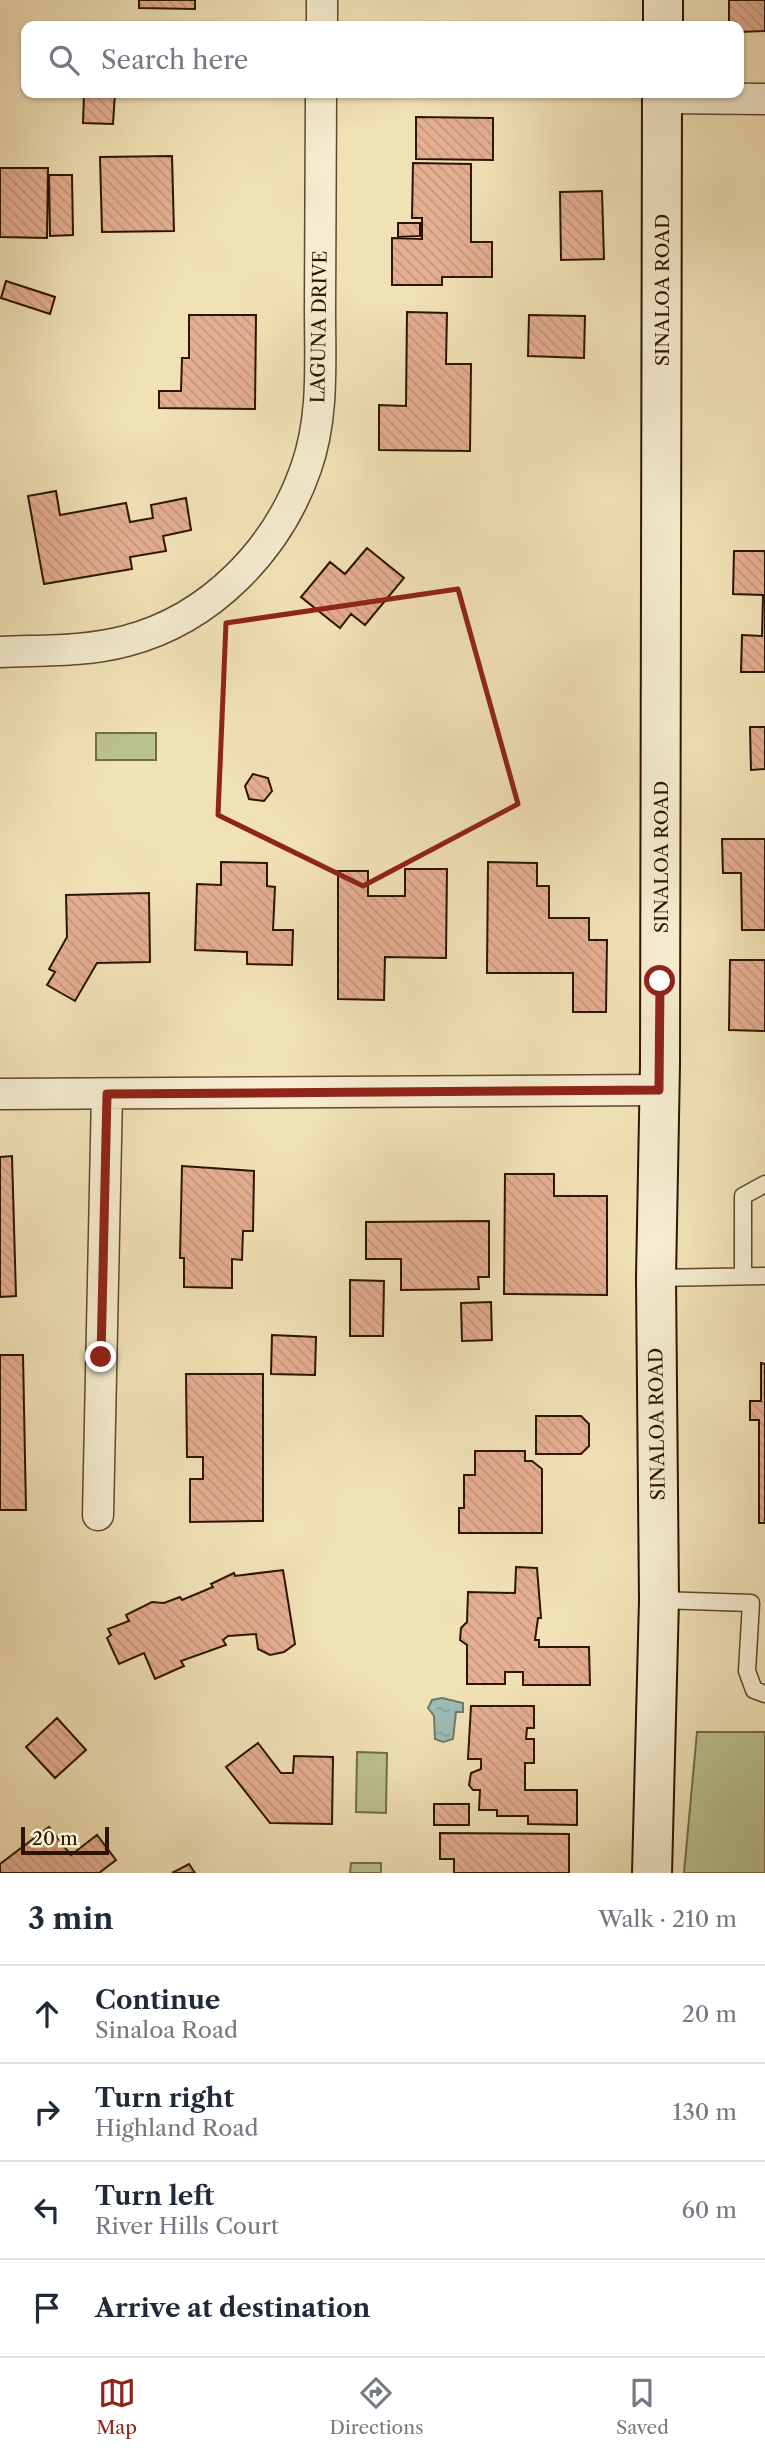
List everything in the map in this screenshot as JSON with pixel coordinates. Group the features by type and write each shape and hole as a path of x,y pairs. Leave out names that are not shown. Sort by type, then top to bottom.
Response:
{"street":[{"path":"322,0 322,21"},
{"path":"663,0 663,21"},
{"name":"LAGUNA DRIVE","path":"0,652 92,648 128,640 165,627 200,607 232,582 259,554 282,523 307,466 319,401 321,98"},
{"name":"SINALOA ROAD","path":"652,1873 659,1600 656,1278 662,98"},
{"path":"731,98 765,99"},
{"path":"0,1094 659,1090"},
{"path":"98,1516 107,1094"}],"lane":[{"path":"743,1275 743,1196 765,1184"},
{"path":"656,1278 765,1276"},
{"path":"659,1600 758,1603 747,1671 754,1690 765,1694"}],"highlighted area":[{"path":"458,589 518,804 363,886 218,815 226,623"}],"green space":[{"path":"96,733 156,733 156,760 96,760"},
{"path":"697,1732 765,1732 765,1873 684,1873"},
{"path":"357,1752 387,1753 386,1813 356,1812"},
{"path":"351,1863 381,1863 381,1873 350,1873"}],"water":[{"path":"442,1698 463,1703 463,1712 456,1712 453,1739 443,1742 435,1739 434,1716 428,1708 432,1700"}],"building":[{"path":"139,0 195,0 195,9 139,8"},
{"path":"729,0 765,0 765,31 744,32 744,21 729,21"},
{"path":"84,98 115,98 113,124 83,123"},
{"path":"416,117 493,118 493,160 416,159"},
{"path":"172,156 174,231 102,232 100,157"},
{"path":"413,163 471,164 471,242 492,242 492,277 442,277 442,285 392,285 392,238 422,239 422,218 412,218"},
{"path":"0,168 48,168 47,238 0,237"},
{"path":"49,175 72,175 73,235 50,236"},
{"path":"602,191 604,259 561,260 560,192"},
{"path":"398,223 420,223 420,236 398,237"},
{"path":"6,281 55,297 50,314 1,298"},
{"path":"407,312 447,313 446,364 471,364 470,451 379,450 379,405 406,406"},
{"path":"189,315 256,315 255,409 159,408 159,391 181,391 182,358 189,358"},
{"path":"529,315 585,316 584,358 528,356"},
{"path":"56,491 60,515 126,503 130,522 153,518 151,505 186,498 191,530 163,536 166,551 130,557 132,569 44,584 28,496"},
{"path":"367,548 404,578 365,625 351,614 340,628 301,597 330,562 345,574"},
{"path":"734,551 765,551 765,672 741,672 742,635 762,636 763,595 733,594"},
{"path":"750,727 765,727 765,769 751,770"},
{"path":"253,774 268,778 272,791 264,801 249,799 245,786"},
{"path":"722,839 765,839 765,930 742,930 741,873 723,873"},
{"path":"221,862 267,863 267,886 275,887 273,930 293,930 292,965 247,964 247,952 195,950 197,884 221,885"},
{"path":"488,862 537,863 537,886 549,886 549,918 589,918 589,940 607,940 606,1012 573,1012 573,973 487,973"},
{"path":"405,869 447,869 446,958 385,957 384,1000 338,999 338,871 368,871 368,896 405,896"},
{"path":"149,893 150,962 97,963 75,1001 47,985 55,972 49,969 67,937 66,895"},
{"path":"730,960 765,960 765,1031 729,1030"},
{"path":"12,1156 16,1296 0,1297 0,1157"},
{"path":"182,1166 254,1171 253,1231 243,1231 242,1260 232,1259 232,1288 184,1287 184,1258 180,1258"},
{"path":"505,1174 554,1174 554,1196 607,1196 607,1295 504,1294"},
{"path":"489,1221 489,1277 478,1277 479,1289 401,1290 401,1259 366,1259 366,1222"},
{"path":"350,1280 384,1281 383,1336 350,1336"},
{"path":"491,1302 492,1340 462,1341 461,1303"},
{"path":"272,1335 316,1337 315,1375 271,1374"},
{"path":"0,1355 23,1355 26,1510 0,1510"},
{"path":"761,1363 765,1364 765,1523 759,1523 759,1420 750,1420 750,1401 761,1401"},
{"path":"186,1374 263,1374 263,1521 190,1522 190,1479 203,1479 203,1457 187,1457"},
{"path":"536,1416 581,1416 589,1424 589,1446 581,1454 536,1454"},
{"path":"475,1451 525,1451 525,1461 532,1461 542,1469 542,1533 459,1533 459,1508 464,1508 464,1475 475,1475"},
{"path":"516,1567 537,1568 541,1618 538,1618 535,1640 539,1640 539,1647 589,1647 590,1685 523,1685 523,1672 505,1672 505,1684 467,1684 467,1645 460,1640 461,1628 467,1622 468,1592 515,1593"},
{"path":"283,1570 295,1644 284,1652 270,1655 258,1649 256,1634 228,1636 223,1640 226,1645 181,1661 184,1666 155,1679 144,1653 119,1664 107,1638 111,1635 108,1629 129,1621 126,1615 152,1602 164,1603 180,1597 182,1600 213,1587 211,1584 234,1573 235,1576"},
{"path":"471,1706 534,1706 534,1728 527,1728 526,1739 534,1739 534,1763 525,1763 525,1790 577,1790 577,1825 528,1824 528,1816 497,1816 497,1810 479,1810 480,1790 473,1790 469,1785 471,1773 481,1769 481,1759 468,1759"},
{"path":"57,1718 86,1750 55,1778 26,1747"},
{"path":"258,1743 281,1773 293,1773 294,1756 333,1757 332,1824 270,1823 226,1767"},
{"path":"434,1804 469,1804 469,1825 434,1825"},
{"path":"49,1827 71,1855 97,1835 116,1860 99,1873 0,1873 0,1864"},
{"path":"440,1833 569,1834 569,1873 454,1873 454,1859 440,1859"},
{"path":"189,1864 195,1873 172,1873"}],"route":[{"path":"101,1357 107,1094 659,1090 660,981"}]}
